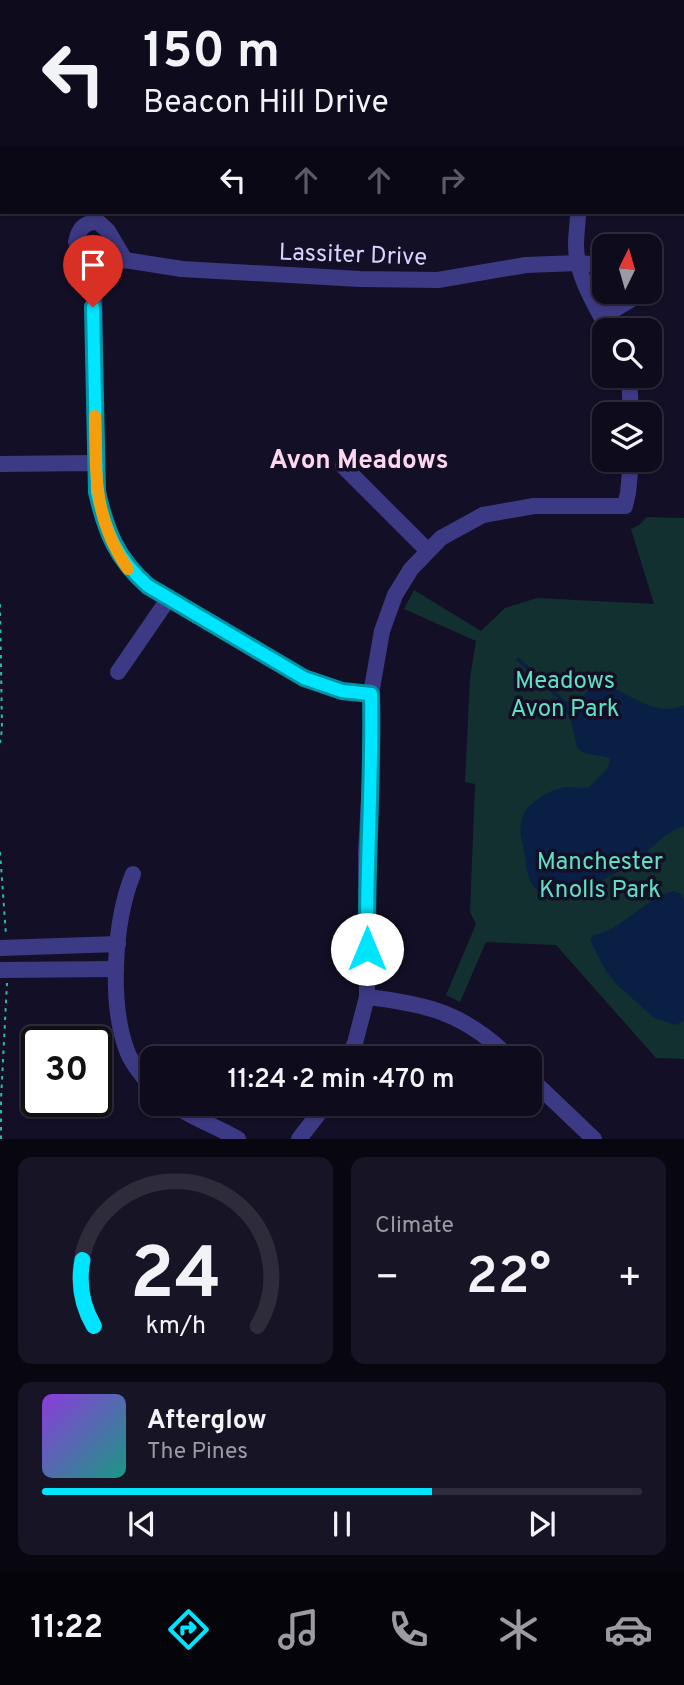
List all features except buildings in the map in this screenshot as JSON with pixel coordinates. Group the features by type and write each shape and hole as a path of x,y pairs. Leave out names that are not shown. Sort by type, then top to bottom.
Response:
{"street":[{"path":"578,214 578,263 602,318"},
{"path":"98,276 76,242 78,231 85,224 97,221 108,231 125,260 109,265 98,276 94,283 93,307 97,492 118,554 129,569 148,586 242,644 304,678 342,691 371,694"},
{"name":"Lassiter Drive","path":"125,260 189,269 360,279 438,280 526,265 592,264"},
{"path":"612,318 629,304"},
{"path":"0,464 96,463"},
{"path":"343,467 427,550"},
{"path":"354,1046 367,998 366,852 372,745 371,694 382,631 395,595 427,550 468,521 502,510 534,506 625,506 630,472"},
{"path":"117,672 169,598"},
{"path":"133,874 120,912 116,969 120,1024 124,1040 140,1073"},
{"path":"3,948 118,944"},
{"path":"56,946 57,970"},
{"path":"3,970 116,969"},
{"path":"367,998 396,1000 439,1010 487,1035 498,1046"},
{"path":"542,1089 594,1139"},
{"path":"192,1116 218,1126 238,1139"},
{"path":"299,1139 317,1116"}],"path":[{"path":"0,604 0,743"},
{"path":"0,852 3,948"},
{"path":"1,1139 3,970"}],"green space":[{"path":"647,517 684,518 684,1059 656,1058 556,945 486,942 460,1002 446,995 476,924 470,912 475,784 465,782 470,678 476,641 404,609 414,590 481,631 505,608 537,598 654,604 631,529"}],"water":[{"path":"602,685 662,709 684,705 684,826 671,832 639,858 608,877 572,892 548,896 536,889 529,878 521,834 522,817 529,806 542,796 567,787 589,787 608,768 610,758 585,753 577,748 570,717 563,709 563,703 567,701 576,704 589,689"},
{"path":"673,891 680,893 684,899 684,1021 675,1025 653,1017 615,983 590,940 592,936 614,927 653,900"}],"waterway":[{"path":"518,659 564,702"}],"slow traffic":[{"path":"95,416 97,492 118,554 128,569"}],"district":[{"name":"Avon Meadows","path":"359,459"}],"route":[{"path":"93,307 97,492 118,554 129,569 148,586 242,644 304,678 342,691 371,694 372,745 366,852 367,949"}],"park label":[{"name":"Meadows Avon Park","path":"565,694"},
{"name":"Manchester Knolls Park","path":"600,875"}]}
